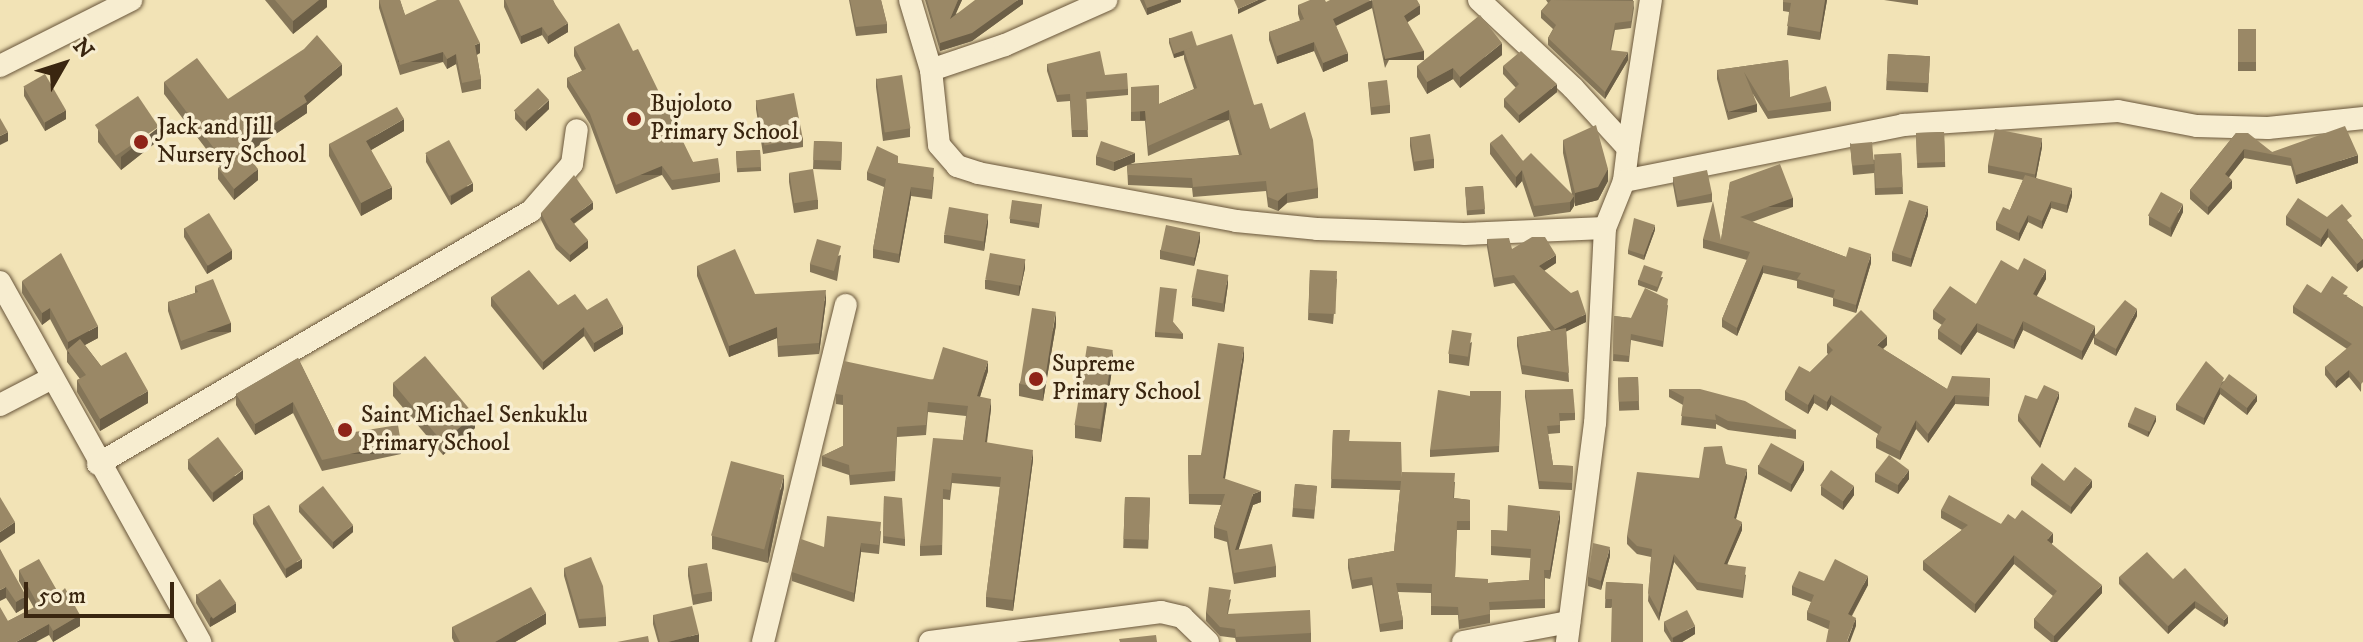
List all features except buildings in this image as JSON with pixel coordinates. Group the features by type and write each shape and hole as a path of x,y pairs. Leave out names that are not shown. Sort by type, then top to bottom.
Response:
{"street":[{"path":"0,66 131,0"},
{"path":"910,0 931,70 939,145 957,166 978,173 1236,221 1317,229 1464,234 1605,228"},
{"path":"931,70 1005,45 1106,0"},
{"path":"1479,0 1573,88 1628,148"},
{"path":"1463,642 1568,632 1595,423 1605,228 1624,181 1651,0"},
{"path":"1624,181 1903,125 2118,111 2197,126 2254,128 2363,118"},
{"path":"98,464 531,211 572,164 577,130"},
{"path":"0,282 50,379 200,642"},
{"path":"763,642 846,305"},
{"path":"0,405 50,379"},
{"path":"930,642 1161,612 1182,617 1208,642"}],"place":[{"name":"Bujoloto Primary School","path":"634,119"},
{"name":"Jack and Jill Nursery School","path":"141,142"},
{"name":"Supreme Primary School","path":"1036,379"},
{"name":"Saint Michael Senkuklu Primary School","path":"345,430"}]}
